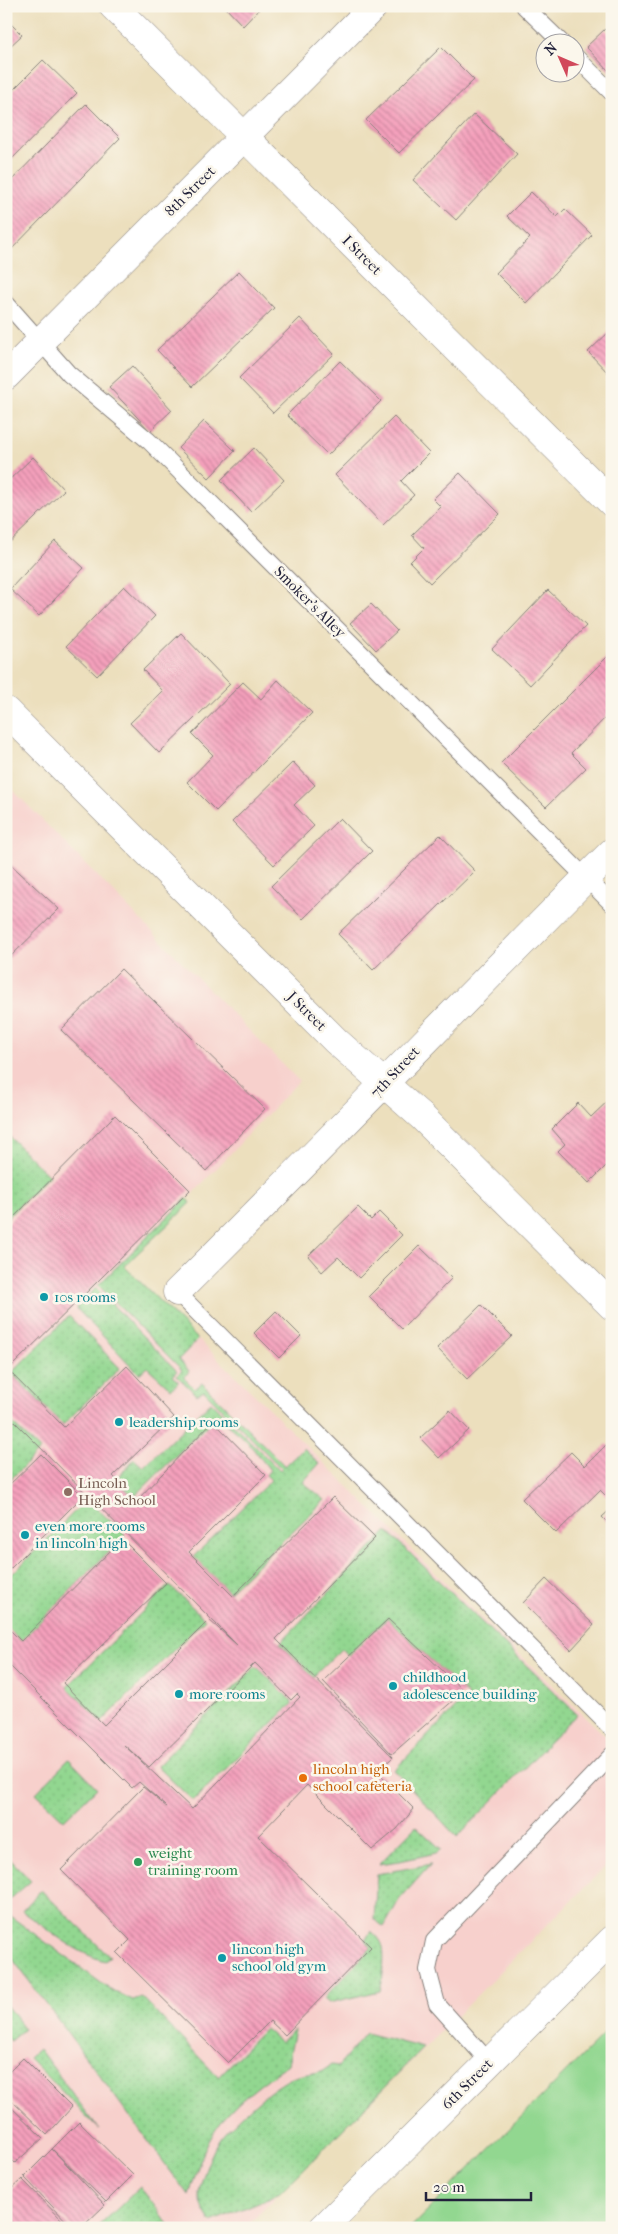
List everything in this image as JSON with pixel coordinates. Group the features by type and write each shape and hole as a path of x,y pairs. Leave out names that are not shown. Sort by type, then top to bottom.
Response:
{"street":[{"name":"I Street","path":"113,6 612,504"},
{"name":"8th Street","path":"6,376 374,6"},
{"name":"J Street","path":"6,711 329,1034 422,1117 612,1306"},
{"name":"7th Street","path":"177,1292 349,1121 384,1083 612,852"},
{"name":"6th Street","path":"323,2228 612,1940"}],"lane":[{"path":"524,6 551,32"},
{"path":"586,67 612,93"},
{"name":"Smoker's Alley","path":"6,303 69,374 149,441 612,904"},
{"path":"177,1292 612,1729"},
{"path":"489,2062 437,2004 428,1970 434,1941 612,1755"}],"shaded area":[{"name":"Lincoln High School","path":"6,783 299,1081 124,1266 475,1612 612,1742 612,1860 245,2228 6,2228"}],"green space":[{"path":"6,1133 49,1176 6,1219"},
{"path":"187,1198 191,1203 124,1266 198,1339 179,1359 189,1371 184,1378 195,1389 202,1383 285,1466 304,1448 319,1464 303,1482 325,1500 229,1592 193,1557 271,1480 266,1475 270,1470 246,1440 216,1416 134,1497 116,1479 134,1459 143,1467 211,1402 280,1471 282,1469 204,1391 197,1395 177,1376 182,1370 98,1285"},
{"path":"96,1288 177,1371 172,1376 179,1382 171,1389 147,1367 139,1374 76,1308"},
{"path":"69,1316 120,1368 63,1425 11,1373"},
{"path":"6,1417 40,1450 6,1484"},
{"path":"87,1499 125,1535 21,1641 6,1626 6,1580"},
{"path":"387,1531 577,1714 457,1837 394,1770 468,1695 388,1619 348,1655 341,1649 313,1677 280,1643"},
{"path":"169,1585 205,1619 102,1722 67,1687"},
{"path":"256,1666 291,1700 292,1704 193,1801 157,1766"},
{"path":"69,1759 97,1788 64,1820 36,1793"},
{"path":"416,1826 441,1849 436,1853 379,1864"},
{"path":"6,1855 31,1881 8,1901 6,1899"},
{"path":"431,1864 399,1900 384,1927 374,1919 377,1874"},
{"path":"41,1890 110,1957 105,1961 82,1952 22,1911"},
{"path":"6,1913 112,1991 133,2000 142,1997 218,2077 265,2029 280,2042 295,2029 288,2064 242,2100 226,2116 209,2141 189,2196 6,1950"},
{"path":"371,1931 383,1947 384,1956 380,1991 328,2003 323,1999 371,1948 366,1939"},
{"path":"6,2005 24,2029 10,2041 6,2038"},
{"path":"612,2026 612,2228 410,2228"},
{"path":"366,2033 423,2048 280,2193 211,2222 201,2205 199,2194 207,2165 221,2137 254,2104 284,2082 297,2076 322,2071 331,2065 338,2066"},
{"path":"39,2049 99,2129 29,2058"},
{"path":"140,2187 172,2228 97,2228"}],"building":[{"path":"224,6 262,6 243,26"},
{"path":"6,19 22,35 6,50"},
{"path":"605,29 612,36 612,74 586,47"},
{"path":"441,47 474,80 399,153 366,120"},
{"path":"43,60 77,93 6,165 6,97"},
{"path":"86,104 120,138 6,255 6,186"},
{"path":"474,114 517,154 456,220 413,180"},
{"path":"531,192 557,217 565,209 592,235 526,303 496,273 530,238 507,216"},
{"path":"239,271 274,308 192,387 157,350"},
{"path":"300,318 334,354 273,413 239,378"},
{"path":"612,329 612,377 588,352"},
{"path":"340,361 381,401 328,455 287,415"},
{"path":"132,366 172,410 150,431 109,387"},
{"path":"394,417 429,453 401,481 414,495 383,525 335,475"},
{"path":"204,421 235,451 209,478 178,448"},
{"path":"254,448 284,480 251,512 221,480"},
{"path":"33,457 64,490 6,546 6,483"},
{"path":"460,473 500,514 430,583 410,562 424,548 412,535 441,507 433,499"},
{"path":"55,541 84,568 39,616 10,589"},
{"path":"124,586 155,616 97,676 66,646"},
{"path":"548,590 586,626 530,685 492,649"},
{"path":"371,604 397,631 376,650 350,623"},
{"path":"181,633 230,684 159,753 130,723 163,691 143,670"},
{"path":"612,652 612,715 610,713 571,753 586,768 546,807 501,763"},
{"path":"278,680 312,713 216,811 187,782 213,755 192,734 243,682 261,699"},
{"path":"293,762 315,785 294,805 314,826 274,865 232,822"},
{"path":"340,818 372,851 303,919 271,886"},
{"path":"440,835 475,871 373,970 338,934"},
{"path":"6,860 59,909 6,961"},
{"path":"121,969 265,1109 206,1171 61,1030"},
{"path":"612,1097 612,1160 589,1183 558,1151 565,1144 552,1129 578,1103 591,1117"},
{"path":"115,1115 190,1190 8,1370 64,1427 127,1366 174,1417 113,1476 137,1500 213,1421 266,1475 189,1552 233,1596 333,1497 375,1538 276,1639 393,1757 377,1772 414,1809 397,1829 372,1850 307,1785 258,1836 371,1947 285,2035 270,2021 228,2063 117,1953 130,1940 61,1870 143,1787 167,1807 139,1782 132,1788 6,1662 6,1626 21,1641 122,1539 166,1583 63,1683 104,1725 209,1620 237,1645 6,1413 6,1225","holes":["255,1663 291,1700 297,1694 300,1697 192,1809 124,1745 149,1767"]},
{"path":"358,1207 371,1220 379,1212 402,1235 359,1278 338,1257 322,1272 308,1256"},
{"path":"419,1246 452,1278 402,1329 369,1296"},
{"path":"481,1305 512,1336 467,1379 437,1348"},
{"path":"276,1311 301,1336 279,1358 254,1333"},
{"path":"450,1410 469,1430 439,1458 420,1438"},
{"path":"607,1444 612,1449 612,1492 607,1497 600,1490 556,1533 522,1499 571,1452 585,1466"},
{"name":"even more rooms in lincoln high","path":"41,1454 83,1496 6,1573 6,1488"},
{"path":"612,1508 612,1527 602,1517"},
{"path":"546,1579 594,1625 571,1650 523,1603"},
{"name":"childhood adolescence building","path":"388,1619 464,1691 392,1754 323,1681"},
{"path":"23,2058 72,2107 47,2135 6,2095 6,2075"},
{"path":"6,2102 43,2138 15,2163 6,2154"},
{"path":"79,2122 133,2175 106,2202 52,2149"},
{"path":"52,2149 105,2205 81,2228 73,2228 24,2177"},
{"path":"22,2179 70,2228 16,2228 6,2217 6,2194"}],"place":[{"name":"10s rooms","path":"44,1297"},
{"name":"leadership rooms","path":"119,1422"},
{"name":"Lincoln High School","path":"68,1492"},
{"name":"even more rooms in lincoln high","path":"25,1535"},
{"name":"childhood adolescence building","path":"393,1686"},
{"name":"more rooms","path":"179,1694"},
{"name":"lincoln high school cafeteria","path":"303,1778"},
{"name":"weight training room","path":"138,1862"},
{"name":"lincon high school old gym","path":"222,1958"}]}
